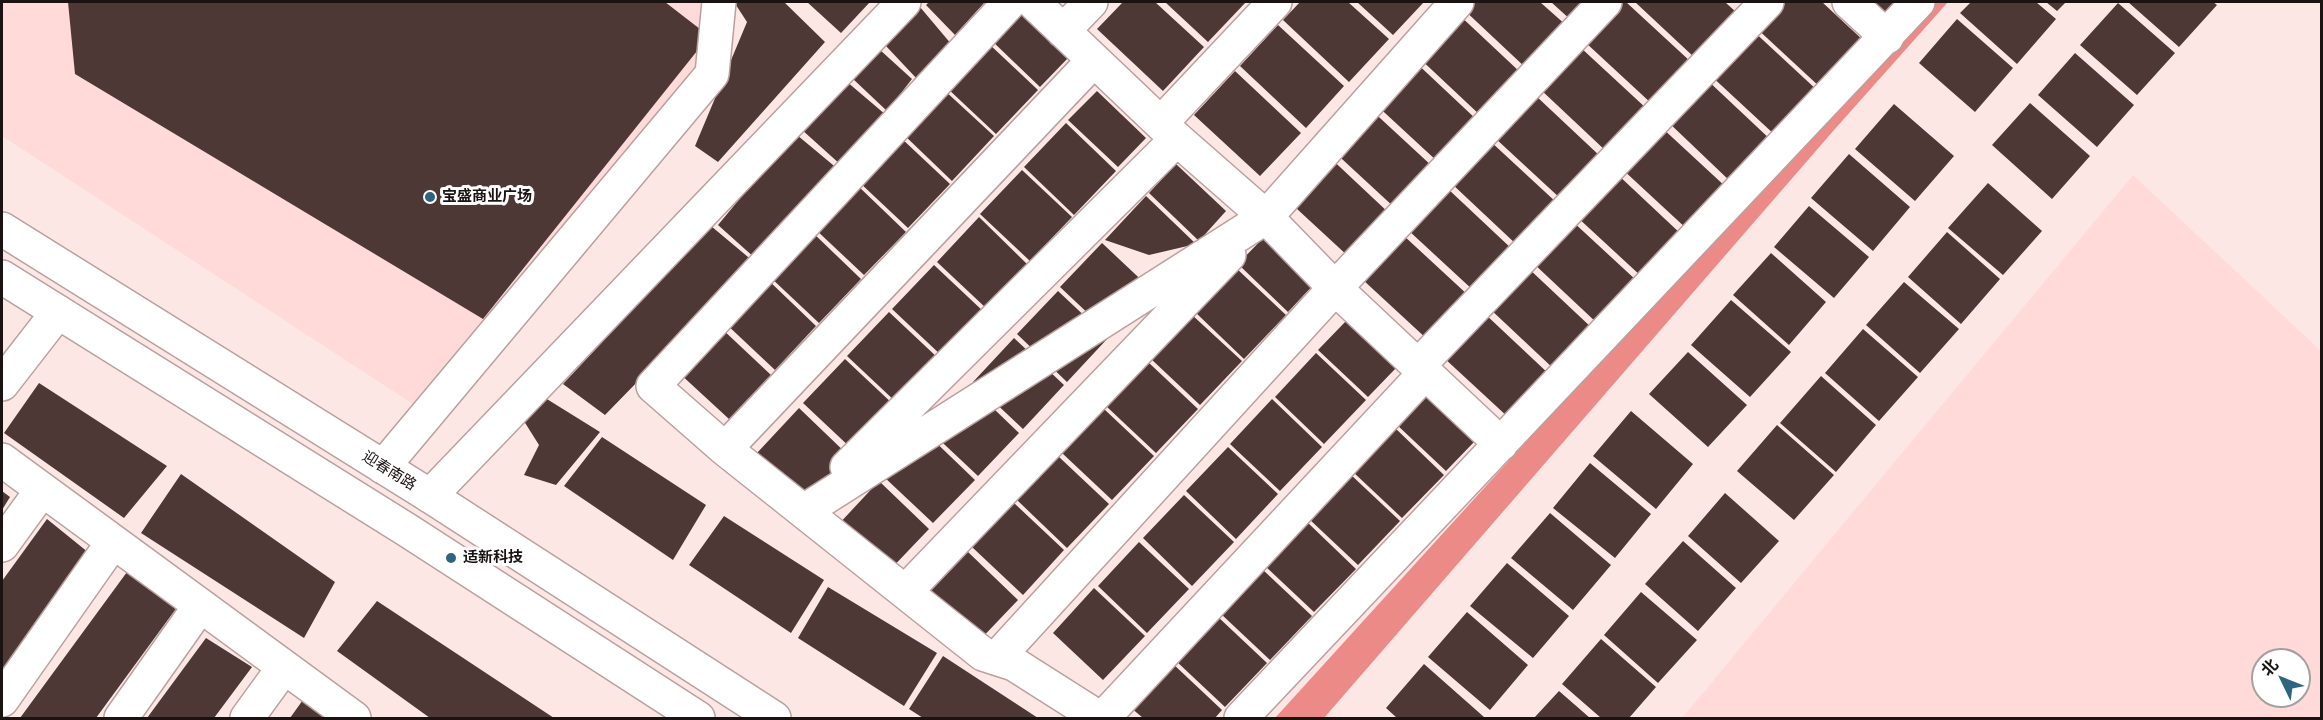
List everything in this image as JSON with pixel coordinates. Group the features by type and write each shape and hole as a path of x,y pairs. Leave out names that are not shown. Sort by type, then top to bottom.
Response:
{"street":[{"path":"383,466 712,74 719,2"},
{"path":"430,496 903,2"},
{"path":"1010,2 653,386 725,449 983,654 1014,664 1101,718 1422,369 1767,2"},
{"path":"1033,2 1169,131 1266,217 1335,288 1501,444"},
{"path":"1063,31 1091,2"},
{"path":"804,511 1169,131 1275,2"},
{"path":"905,592 1266,217 1457,2"},
{"path":"997,658 1335,288 1605,2"},
{"path":"1849,2 1887,37"},
{"path":"1241,718 1918,2"},
{"path":"725,449 1094,60"},
{"path":"804,511 1266,217"},
{"name":"迎春南路","path":"2,229 383,466 774,718"},
{"path":"2,277 408,530 698,718"},
{"path":"2,384 58,312"},
{"path":"2,460 354,718"},
{"path":"2,545 42,490"},
{"path":"2,700 112,542"},
{"path":"121,718 200,606"},
{"path":"247,718 284,667"}],"shaded area":[{"name":"宝盛商业广场","path":"2,2 704,2 700,77 416,406 2,136"},
{"path":"1926,2 1948,2 1834,130 1324,718 1275,718"},
{"path":"2133,175 2321,351 2321,718 1682,718"}],"building":[{"name":"宝盛商业广场","path":"68,2 665,2 709,36 483,319 75,74"},
{"path":"734,2 784,2 825,42 718,162 695,146 747,22"},
{"path":"807,2 870,2 841,33"},
{"path":"929,2 985,2 955,35 926,5"},
{"path":"1123,2 1155,2 1204,47 1163,91 1097,29"},
{"path":"1165,2 1246,2 1208,42"},
{"path":"1300,2 1348,2 1389,39 1349,82 1283,20"},
{"path":"1357,2 1424,2 1393,35"},
{"path":"1466,2 1540,2 1567,26 1527,69 1461,7"},
{"path":"1551,2 1591,2 1572,21"},
{"path":"1623,2 1626,2 1691,62 1652,104 1585,42"},
{"path":"1635,2 1725,2 1737,13 1695,58"},
{"path":"1775,2 1822,2 1865,42 1821,88 1753,25"},
{"path":"1869,2 1906,2 1889,20"},
{"path":"1971,2 2036,2 2056,19 2017,64 1960,13"},
{"path":"2046,2 2066,2 2057,11"},
{"path":"2128,2 2213,2 2217,5 2179,47"},
{"path":"2118,3 2175,53 2137,95 2080,45"},
{"path":"920,7 952,45 918,80 886,46"},
{"path":"1018,10 1068,58 1040,87 990,39"},
{"path":"1456,12 1521,73 1481,116 1416,55"},
{"path":"1957,19 2013,68 1975,112 1919,63"},
{"path":"1278,25 1344,86 1306,128 1240,66"},
{"path":"1750,28 1818,91 1776,136 1708,73"},
{"path":"988,43 1038,90 996,134 946,87"},
{"path":"1580,47 1647,109 1607,152 1540,89"},
{"path":"879,49 912,79 887,111 852,78"},
{"path":"2075,53 2134,105 2097,147 2038,95"},
{"path":"1411,58 1477,120 1438,162 1372,101"},
{"path":"1235,71 1301,133 1260,176 1194,115"},
{"path":"1705,78 1772,141 1732,183 1666,120"},
{"path":"846,81 886,115 841,165 801,129"},
{"path":"943,89 994,136 952,181 902,133"},
{"path":"1097,91 1146,138 1118,167 1068,120"},
{"path":"1535,95 1601,157 1561,199 1495,138"},
{"path":"2030,103 2090,156 2052,199 1992,145"},
{"path":"1894,104 1954,156 1915,201 1855,149"},
{"path":"1367,106 1433,167 1395,208 1329,147"},
{"path":"1066,123 1116,171 1074,215 1024,167"},
{"path":"1660,126 1727,188 1688,230 1621,168"},
{"path":"797,135 839,170 756,259 718,225"},
{"path":"900,137 950,184 908,228 858,181"},
{"path":"1490,141 1557,203 1517,245 1451,183"},
{"path":"1324,152 1390,214 1349,257 1283,196"},
{"path":"1849,154 1910,207 1873,251 1811,198"},
{"path":"1176,164 1226,211 1199,241 1149,193"},
{"path":"1022,170 1072,217 1030,261 980,214"},
{"path":"1616,173 1682,235 1642,277 1576,216"},
{"path":"1988,183 2042,231 2003,275 1948,228"},
{"path":"856,184 906,232 864,275 814,228"},
{"path":"1447,188 1513,250 1474,291 1408,230"},
{"path":"1146,196 1196,244 1149,255 1105,240"},
{"path":"1809,206 1869,257 1834,298 1774,247"},
{"path":"979,217 1028,265 987,309 937,262"},
{"path":"1571,220 1637,281 1598,324 1532,262"},
{"path":"711,226 754,262 605,415 563,384"},
{"path":"811,231 861,279 819,323 769,276"},
{"path":"1947,232 2000,279 1961,324 1908,277"},
{"path":"1266,235 1316,282 1288,312 1238,264"},
{"path":"1403,235 1469,296 1428,340 1362,279"},
{"path":"1102,243 1152,290 1110,334 1060,287"},
{"path":"1771,253 1826,302 1789,345 1733,295"},
{"path":"934,265 984,312 942,356 892,309"},
{"path":"1527,267 1593,329 1555,370 1489,308"},
{"path":"1236,268 1286,315 1244,359 1194,311"},
{"path":"766,278 816,326 775,370 724,322"},
{"path":"1904,282 1959,329 1920,373 1866,325"},
{"path":"1058,291 1108,338 1067,382 1017,334"},
{"path":"1731,300 1791,352 1750,397 1691,345"},
{"path":"889,312 939,359 897,403 847,356"},
{"path":"1484,313 1550,375 1509,418 1443,357"},
{"path":"1191,314 1242,361 1200,405 1150,358"},
{"path":"1346,321 1396,368 1368,397 1318,350"},
{"path":"720,327 771,375 729,419 678,372"},
{"path":"1863,329 1918,377 1879,421 1825,373"},
{"path":"1014,338 1064,385 1023,429 973,382"},
{"path":"1688,352 1747,405 1708,447 1649,394"},
{"path":"1316,353 1366,400 1324,444 1275,397"},
{"path":"845,359 895,406 853,450 803,403"},
{"path":"1148,362 1198,409 1156,453 1106,406"},
{"path":"1821,376 1876,425 1836,472 1780,423"},
{"path":"39,383 167,466 124,518 4,433"},
{"path":"969,385 1019,433 978,476 928,429"},
{"path":"1424,395 1474,442 1446,471 1396,424"},
{"path":"542,396 600,432 556,485 524,475 539,445 522,418"},
{"path":"1272,399 1322,447 1280,491 1230,444"},
{"path":"799,408 849,456 807,500 757,453"},
{"path":"1104,409 1154,456 1112,500 1062,453"},
{"path":"1631,411 1693,464 1656,509 1593,456"},
{"path":"1777,425 1834,475 1794,520 1737,471"},
{"path":"1394,427 1444,475 1402,518 1352,471"},
{"path":"925,432 975,480 933,523 883,476"},
{"path":"602,437 706,505 673,560 564,486"},
{"path":"1228,447 1278,494 1236,539 1186,491"},
{"path":"1058,456 1109,504 1067,548 1017,500"},
{"path":"1590,463 1651,514 1615,558 1553,508"},
{"path":"1349,473 1400,521 1358,565 1308,518"},
{"path":"181,474 335,582 304,638 141,533"},
{"path":"879,481 929,529 887,573 837,526"},
{"path":"2,491 10,497 2,510"},
{"path":"1725,493 1779,541 1741,583 1688,536"},
{"path":"1184,495 1234,542 1192,586 1143,538"},
{"path":"1014,503 1064,550 1023,595 972,547"},
{"path":"1550,513 1611,565 1573,610 1511,558"},
{"path":"724,516 824,580 791,633 689,565"},
{"path":"47,519 89,553 2,675 2,581"},
{"path":"1306,521 1356,569 1314,612 1264,565"},
{"path":"1683,541 1736,588 1698,631 1645,584"},
{"path":"1139,542 1189,589 1147,633 1098,586"},
{"path":"968,552 1018,600 976,644 926,596"},
{"path":"1507,563 1569,616 1533,658 1470,606"},
{"path":"1262,569 1312,616 1270,660 1220,613"},
{"path":"127,572 178,606 96,718 20,718"},
{"path":"828,587 937,653 904,706 798,638"},
{"path":"1094,588 1145,636 1103,680 1053,633"},
{"path":"1641,592 1697,640 1658,683 1604,635"},
{"path":"377,601 554,718 430,718 337,651"},
{"path":"1467,612 1528,665 1490,710 1428,657"},
{"path":"1217,616 1267,663 1225,707 1175,660"},
{"path":"206,638 252,667 214,718 147,718"},
{"path":"1601,639 1656,687 1629,718 1601,718 1562,684"},
{"path":"943,656 1038,718 923,718 909,709"},
{"path":"1172,663 1222,710 1215,718 1143,718 1130,707"},
{"path":"1424,664 1484,717 1397,718 1386,708"},
{"path":"1559,691 1590,718 1534,718"},
{"path":"305,697 335,718 290,718"}],"place":[{"name":"宝盛商业广场","path":"430,197"},
{"name":"适新科技","path":"451,558"}]}
